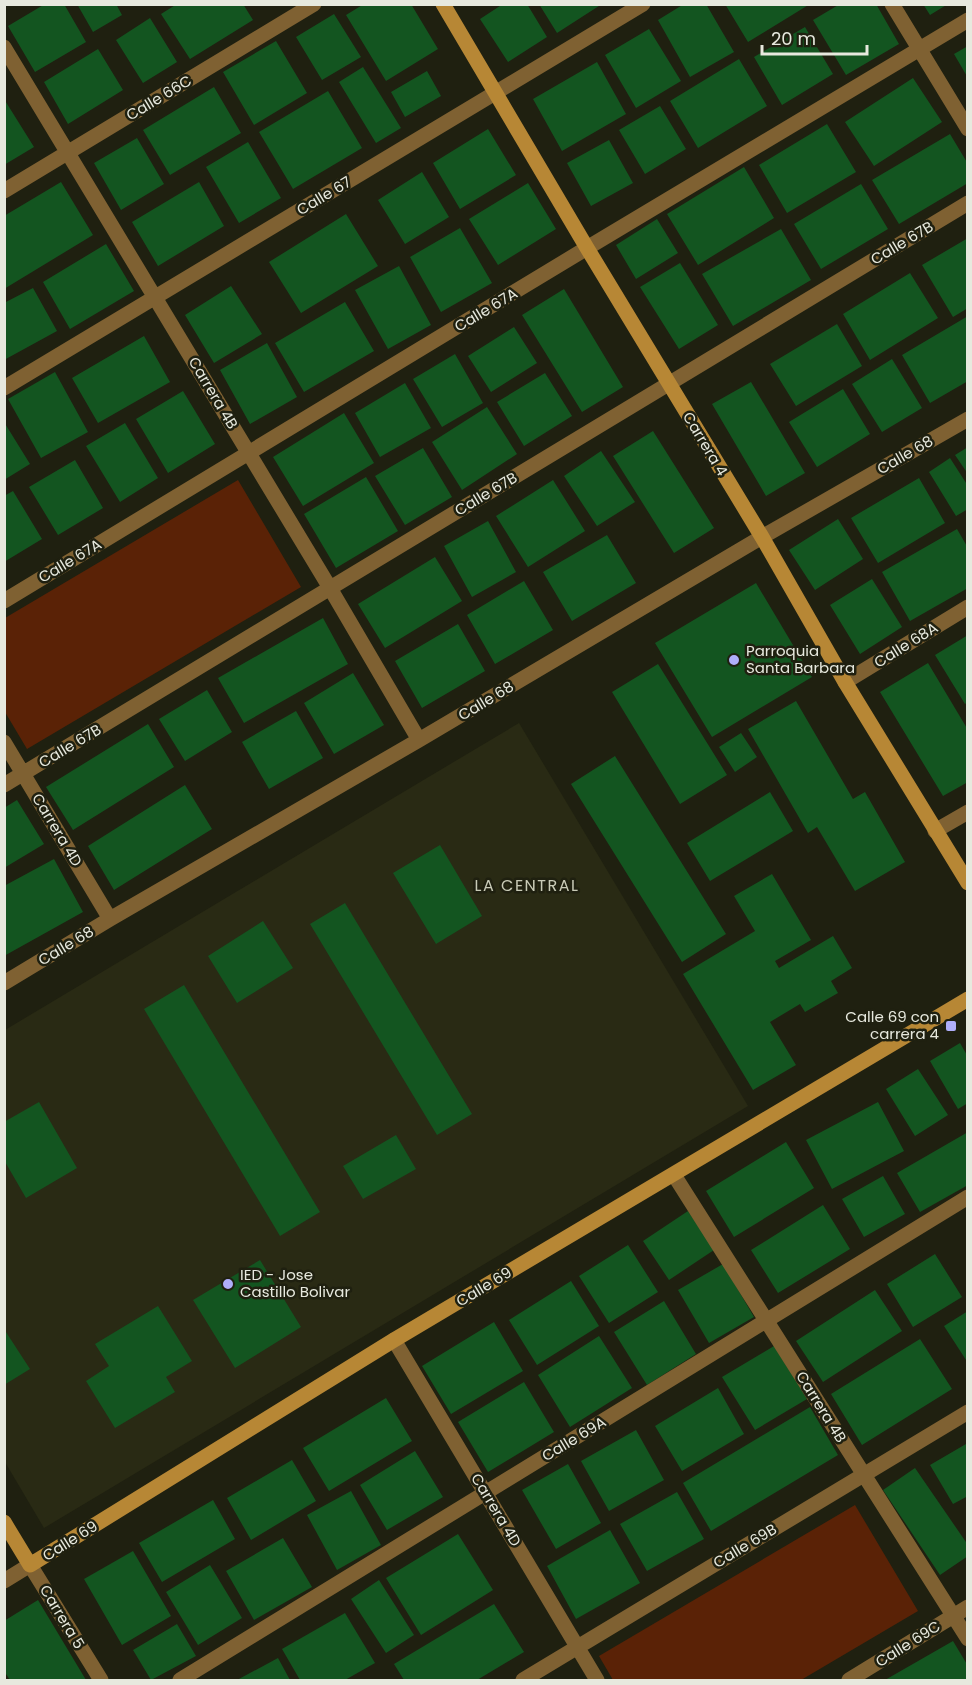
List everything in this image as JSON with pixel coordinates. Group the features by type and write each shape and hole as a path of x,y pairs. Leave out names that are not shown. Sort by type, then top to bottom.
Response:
{"street":[{"name":"Calle 66C","path":"4,191 314,4"},
{"name":"Carrera 4","path":"443,4 762,537 845,682 968,883"},
{"name":"Calle 67","path":"4,388 643,4"},
{"path":"892,4 968,129"},
{"name":"Calle 67A","path":"4,601 968,20"},
{"name":"Carrera 4B","path":"4,47 156,297 419,740"},
{"name":"Calle 67B","path":"4,785 968,203"},
{"name":"Calle 68","path":"4,983 762,537 968,419"},
{"name":"Calle 68A","path":"845,682 968,607"},
{"name":"Carrera 4D","path":"4,742 110,919"},
{"path":"935,831 968,812"},
{"name":"Calle 69","path":"4,1581 394,1340 968,999"},
{"name":"Carrera 4B","path":"674,1175 968,1639"},
{"name":"Calle 69A","path":"180,1680 968,1197"},
{"name":"Carrera 4D","path":"394,1340 597,1680"},
{"name":"Calle 69B","path":"523,1680 968,1412"},
{"name":"Carrera 5","path":"4,1522 101,1680"},
{"name":"Calle 69C","path":"849,1680 968,1607"}],"shaded area":[{"path":"238,480 301,587 27,749 5,712 5,618"},
{"name":"IED - Jose Castillo Bolivar","path":"519,723 748,1106 44,1528 5,1462 5,1030"},
{"path":"855,1505 918,1611 801,1680 613,1680 599,1656"}],"building":[{"path":"45,4 64,4 86,42 35,72 8,26"},
{"path":"77,4 116,4 122,15 93,32"},
{"path":"177,4 243,4 253,20 190,59 161,14"},
{"path":"364,4 411,4 438,49 386,81 346,15"},
{"path":"503,4 527,4 547,37 508,62 480,19"},
{"path":"539,4 602,4 557,33"},
{"path":"684,4 706,4 734,52 690,77 658,20"},
{"path":"725,4 810,4 748,42"},
{"path":"840,4 876,4 899,44 846,75 813,20"},
{"path":"923,4 948,4 930,15"},
{"path":"334,14 361,57 322,80 296,37"},
{"path":"150,18 177,62 143,83 116,40"},
{"path":"805,27 833,74 782,105 754,57"},
{"path":"649,29 681,81 636,108 605,55"},
{"path":"276,41 307,93 254,125 223,72"},
{"path":"968,46 968,78 954,54"},
{"path":"98,49 123,90 68,124 44,82"},
{"path":"739,59 767,106 698,148 670,101"},
{"path":"597,62 626,114 562,151 533,99"},
{"path":"363,67 401,128 376,143 339,82"},
{"path":"427,71 441,96 405,117 391,92"},
{"path":"913,78 942,122 874,166 845,122"},
{"path":"214,87 241,133 170,175 143,130"},
{"path":"328,91 362,148 293,189 259,132"},
{"path":"4,99 34,147 4,165"},
{"path":"660,106 686,149 645,174 619,130"},
{"path":"827,124 856,172 787,213 759,165"},
{"path":"488,129 516,175 460,209 433,163"},
{"path":"950,134 968,164 968,183 899,224 872,180"},
{"path":"137,138 164,184 121,210 94,163"},
{"path":"609,140 633,183 591,206 567,163"},
{"path":"248,142 281,198 239,223 206,167"},
{"path":"744,167 774,218 698,265 667,214"},
{"path":"422,172 449,217 405,244 378,200"},
{"path":"61,182 93,235 4,289 4,216"},
{"path":"199,182 224,226 158,266 132,222"},
{"path":"528,183 556,229 498,265 469,219"},
{"path":"861,184 888,229 821,269 794,224"},
{"path":"346,214 378,266 301,313 269,262"},
{"path":"657,219 678,253 636,279 616,245"},
{"path":"460,228 492,283 441,312 410,257"},
{"path":"781,229 811,280 733,326 702,274"},
{"path":"968,238 968,308 953,317 922,265"},
{"path":"106,244 134,291 70,329 43,282"},
{"path":"680,263 718,325 679,349 640,287"},
{"path":"399,266 431,325 388,349 355,290"},
{"path":"910,273 938,318 870,360 843,314"},
{"path":"231,286 262,334 214,363 185,315"},
{"path":"33,288 57,331 4,360 4,303"},
{"path":"564,289 623,387 582,412 522,315"},
{"path":"345,302 374,351 304,392 275,343"},
{"path":"968,316 968,381 930,403 902,355"},
{"path":"837,324 862,366 796,406 770,364"},
{"path":"514,327 537,363 491,392 468,356"},
{"path":"144,336 170,382 98,423 72,378"},
{"path":"267,343 297,397 250,424 220,370"},
{"path":"455,354 483,403 442,427 413,379"},
{"path":"892,359 922,408 882,432 852,384"},
{"path":"55,372 88,432 41,458 8,399"},
{"path":"545,373 572,416 524,446 497,402"},
{"path":"751,382 805,473 766,496 712,404"},
{"path":"405,383 431,428 380,457 355,413"},
{"path":"843,389 870,434 817,467 789,422"},
{"path":"183,391 215,444 168,473 136,419"},
{"path":"487,407 517,454 462,490 432,442"},
{"path":"344,413 374,463 303,506 273,457"},
{"path":"4,422 30,464 4,480"},
{"path":"125,423 158,478 120,502 86,446"},
{"path":"653,431 714,528 674,553 613,456"},
{"path":"968,447 968,474 955,455"},
{"path":"423,448 452,497 405,525 375,476"},
{"path":"601,451 635,502 597,526 564,476"},
{"path":"950,458 968,486 968,509 956,516 929,472"},
{"path":"75,460 103,508 58,535 29,487"},
{"path":"366,477 398,531 336,568 304,514"},
{"path":"919,478 945,523 878,563 851,518"},
{"path":"553,480 585,531 528,567 496,516"},
{"path":"13,491 42,539 4,562 4,496"},
{"path":"838,519 863,559 815,590 789,550"},
{"path":"488,521 516,572 472,597 444,546"},
{"path":"957,529 968,548 968,588 910,621 882,572"},
{"path":"607,535 636,583 572,621 543,572"},
{"path":"435,557 462,601 385,648 358,604"},
{"path":"872,579 902,627 860,654 830,605"},
{"path":"524,581 553,630 495,664 467,615"},
{"name":"Parroquia Santa Barbara","path":"756,583 812,677 712,737 655,643"},
{"path":"323,618 348,664 244,723 218,678"},
{"path":"458,624 485,671 422,708 395,661"},
{"path":"968,635 968,702 965,704 935,655"},
{"path":"928,663 968,730 968,782 943,796 880,692"},
{"path":"658,664 727,775 680,804 612,692"},
{"path":"353,673 384,725 334,754 304,703"},
{"path":"207,690 232,732 185,761 159,719"},
{"path":"796,701 853,799 865,792 905,862 855,891 817,827 808,833 748,729"},
{"path":"296,711 323,758 269,789 242,742"},
{"path":"148,724 174,767 73,830 46,787"},
{"path":"741,733 757,757 735,772 719,747"},
{"path":"615,756 726,934 682,962 571,784"},
{"path":"185,785 212,829 114,890 88,846"},
{"path":"770,792 793,831 710,881 687,843"},
{"path":"17,800 44,844 4,868 4,808"},
{"path":"440,845 482,916 436,944 393,873"},
{"path":"54,859 83,912 4,956 4,886"},
{"path":"772,874 811,940 775,961 779,968 833,936 852,968 831,981 838,993 805,1012 800,1004 770,1022 796,1065 753,1090 683,974 755,931 734,896"},
{"path":"345,903 472,1114 437,1135 310,924"},
{"path":"263,921 293,968 237,1003 208,956"},
{"path":"184,985 320,1212 280,1236 144,1009"},
{"path":"960,1043 968,1057 968,1103 958,1109 930,1061"},
{"path":"918,1069 948,1115 915,1136 886,1089"},
{"path":"39,1102 77,1168 26,1198 4,1160 4,1122"},
{"path":"878,1102 904,1151 832,1189 806,1140"},
{"path":"968,1132 968,1185 920,1212 897,1173"},
{"path":"396,1135 416,1169 363,1199 343,1166"},
{"path":"786,1142 814,1188 734,1237 706,1191"},
{"path":"883,1176 905,1214 864,1237 842,1199"},
{"path":"823,1205 850,1249 778,1293 751,1250"},
{"path":"688,1211 714,1250 669,1280 643,1241"},
{"path":"628,1245 658,1292 609,1323 579,1276"},
{"path":"935,1254 962,1297 913,1327 887,1284"},
{"path":"260,1260 301,1327 235,1368 193,1300"},
{"path":"723,1264 754,1317 709,1343 678,1290"},
{"path":"571,1281 599,1326 537,1365 509,1320"},
{"path":"875,1290 902,1331 823,1382 796,1341"},
{"path":"664,1301 696,1354 647,1385 614,1332"},
{"path":"158,1306 192,1361 166,1377 175,1392 115,1428 86,1381 109,1366 95,1344"},
{"path":"968,1311 968,1363 944,1326"},
{"path":"494,1322 523,1371 451,1414 422,1366"},
{"path":"4,1329 30,1369 4,1385"},
{"path":"599,1336 632,1388 570,1427 538,1375"},
{"path":"920,1339 952,1389 862,1445 831,1394"},
{"path":"774,1346 807,1399 755,1430 722,1377"},
{"path":"524,1382 554,1432 488,1472 458,1422"},
{"path":"718,1388 744,1434 682,1471 655,1426"},
{"path":"386,1398 412,1441 329,1491 303,1448"},
{"path":"810,1407 838,1455 711,1531 683,1483"},
{"path":"636,1430 664,1480 609,1511 581,1461"},
{"path":"966,1444 968,1496 953,1504 930,1465"},
{"path":"415,1451 443,1497 387,1530 360,1485"},
{"path":"292,1460 316,1501 251,1540 227,1498"},
{"path":"568,1464 601,1523 556,1549 522,1490"},
{"path":"915,1468 968,1545 968,1556 940,1575 883,1490"},
{"path":"351,1491 381,1545 337,1570 307,1515"},
{"path":"677,1492 704,1539 647,1571 620,1524"},
{"path":"213,1500 235,1539 162,1582 139,1543"},
{"path":"610,1530 640,1583 576,1619 547,1566"},
{"path":"458,1534 493,1590 421,1635 386,1578"},
{"path":"283,1538 312,1587 254,1620 226,1571"},
{"path":"133,1551 171,1616 122,1645 84,1579"},
{"path":"210,1565 242,1618 198,1645 166,1592"},
{"path":"379,1580 414,1635 386,1653 351,1599"},
{"path":"38,1600 86,1680 10,1680 4,1671 4,1621"},
{"path":"494,1604 524,1652 477,1680 404,1680 394,1664"},
{"path":"345,1613 375,1663 345,1680 300,1680 282,1649"},
{"path":"177,1624 196,1656 151,1680 133,1650"},
{"path":"953,1641 968,1666 968,1680 885,1680"},
{"path":"278,1658 290,1680 237,1680"}],"place":[{"name":"Parroquia Santa Barbara","path":"734,660"},
{"name":"Calle 69 con carrera 4","path":"951,1026"},
{"name":"IED - Jose Castillo Bolivar","path":"228,1284"}],"district":[{"name":"LA CENTRAL","path":"527,885"}]}
